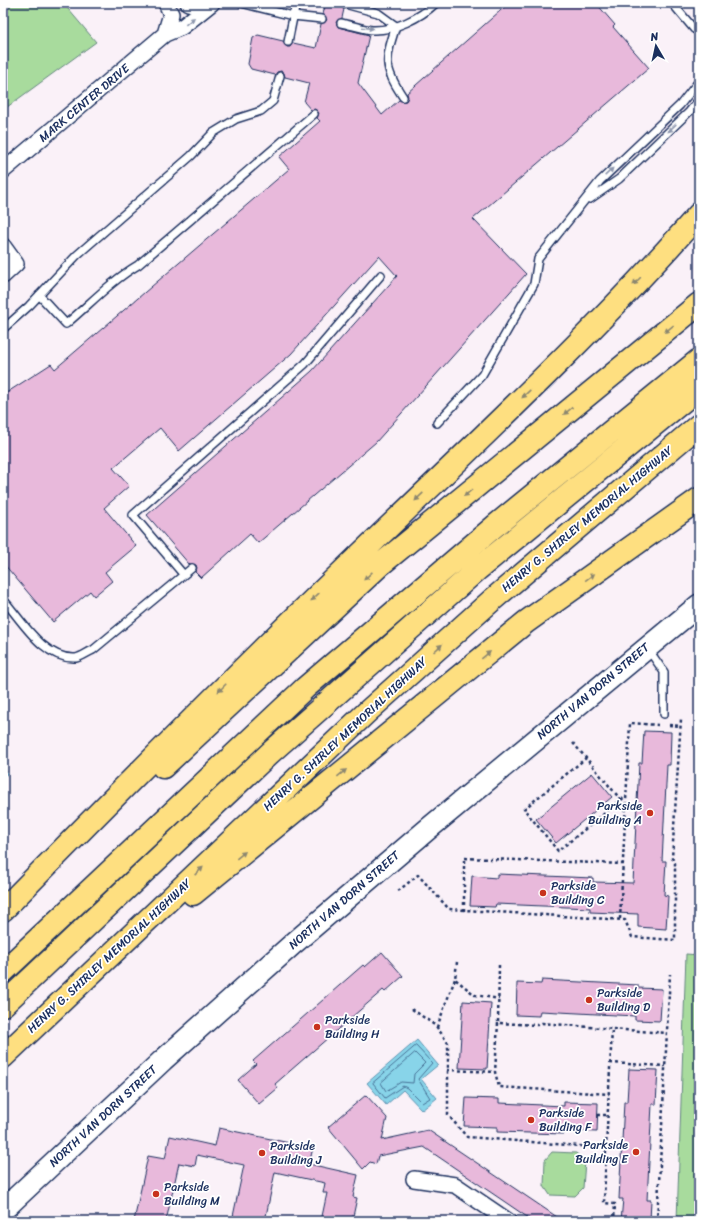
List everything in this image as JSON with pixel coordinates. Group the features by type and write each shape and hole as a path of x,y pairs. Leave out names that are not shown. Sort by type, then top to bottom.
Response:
{"highway":[{"path":"3,910 221,688 534,387 664,254 699,214"},
{"path":"664,254 699,224"},
{"path":"3,917 380,565 699,304"},
{"path":"3,972 305,688 496,526 699,360"},
{"path":"3,1005 270,753 478,570 699,388"},
{"name":"HENRY G. SHIRLEY MEMORIAL HIGHWAY","path":"3,1057 48,1012 362,717 479,611 699,425"},
{"path":"48,1012 526,622 699,499"}],"main road":[{"name":"NORTH VAN DORN STREET","path":"3,1210 163,1060 294,943 646,647 699,605"}],"street":[{"path":"165,34 171,14 166,3"},
{"path":"188,3 197,5 208,3"},
{"name":"MARK CENTER DRIVE","path":"3,171 165,34 182,27 212,3"},
{"path":"3,246 16,264 3,276"},
{"path":"414,1179 455,1185 508,1221"}],"lane":[{"path":"241,3 293,16 322,19"},
{"path":"288,42 296,3"},
{"path":"341,23 372,30 396,26 426,12 436,3"},
{"path":"672,3 694,29 699,32"},
{"path":"346,4 378,13 396,26"},
{"path":"396,26 389,47 387,63 391,79 403,97"},
{"path":"3,329 78,255 191,156 213,132 236,119 261,111 273,101 280,76"},
{"path":"437,423 482,375 534,284 538,259 585,202 600,181 680,105 699,81"},
{"path":"585,202 619,179 689,112 699,100"},
{"path":"39,295 66,324 94,301 108,285 138,265 314,114"},
{"path":"183,574 133,515 305,364 381,275"},
{"path":"3,599 44,648 60,656 77,658 93,650 192,568"},
{"path":"646,647 664,672 664,714"}],"path":[{"path":"398,891 418,875 449,909 625,920 632,937 675,940 675,862 672,858 681,719"},
{"path":"620,920 630,723 661,725"},
{"path":"670,726 680,726"},
{"path":"573,743 621,800"},
{"path":"586,758 524,809 558,851 626,796"},
{"path":"464,911 464,858 622,864"},
{"path":"437,1027 455,978 456,962"},
{"path":"499,965 496,1072 499,1087 609,1094"},
{"path":"657,1221 670,974"},
{"path":"455,978 476,995 499,999"},
{"path":"412,1009 437,1027 448,1043 448,1115 467,1138 606,1148"},
{"path":"498,1023 537,1026 542,1023 667,1033"},
{"path":"612,1028 604,1203 615,1204 614,1221"},
{"path":"610,1063 665,1066"},
{"path":"447,1070 496,1072"},
{"path":"597,1115 608,1115"}],"green space":[{"path":"3,3 63,3 96,42 3,110"},
{"path":"686,954 699,955 699,1221 677,1221"},
{"path":"552,1152 576,1153 585,1161 583,1188 575,1196 550,1195 544,1186 545,1160"}],"water":[{"path":"417,1040 438,1065 421,1079 437,1098 422,1110 403,1090 386,1105 367,1083"}],"building":[{"path":"326,3 340,3 341,7 344,9 342,18 336,22 338,27 369,35 358,83 382,115 399,100 406,101 408,97 407,93 509,3 596,3 615,25 613,27 649,68 473,219 526,274 376,442 258,543 250,534 201,578 195,572 197,568 196,565 189,564 147,515 312,371 397,276 379,256 291,354 179,451 160,428 113,468 129,486 104,508 136,546 105,572 112,581 94,596 90,591 53,622 3,563 3,395 51,364 55,369 289,169 279,157 320,121 317,118 319,113 315,109 311,110 304,102 309,83 285,77 284,73 281,71 277,72 275,75 251,69 248,64 253,38 258,35 283,41 287,47 290,47 293,43 316,48 321,24 327,20 323,14"},
{"path":"644,731 671,732 670,765 667,765 662,861 666,861 664,895 668,896 666,929 638,927 638,914 590,912 590,908 496,904 495,907 470,906 472,876 497,878 497,874 593,878 593,882 633,883 639,763 642,763"},
{"path":"592,773 612,797 556,843 536,819"},
{"name":"Parkside Building H","path":"382,952 403,976 385,992 383,990 275,1084 278,1088 259,1104 238,1080 256,1064 253,1061 363,965 365,967"},
{"name":"Parkside Building D","path":"542,980 638,985 638,988 662,989 660,1021 635,1020 635,1016 540,1011 539,1016 516,1015 517,983 541,984"},
{"path":"463,1001 491,1003 487,1069 459,1068"},
{"name":"Parkside Building E","path":"629,1069 658,1070 656,1104 652,1104 647,1200 651,1200 650,1221 621,1221 623,1199 619,1199 624,1102 627,1102"},
{"path":"366,1095 387,1118 382,1140 428,1130 563,1221 533,1221 424,1147 378,1156 376,1164 370,1162 363,1169 328,1127"},
{"name":"Parkside Building F","path":"466,1098 499,1099 499,1103 564,1106 564,1102 598,1103 597,1132 564,1131 564,1134 497,1132 497,1127 464,1126"},
{"path":"219,1128 313,1148 309,1164 358,1175 353,1197 357,1198 352,1221 321,1221 327,1193 323,1193 325,1183 275,1172 265,1221 232,1221 244,1165 197,1155 195,1166 179,1163 166,1221 134,1221 148,1156 165,1159 170,1136 215,1146"}],"place":[{"name":"Parkside Building A","path":"650,813"},
{"name":"Parkside Building C","path":"543,893"},
{"name":"Parkside Building D","path":"589,1000"},
{"name":"Parkside Building H","path":"317,1027"},
{"name":"Parkside Building F","path":"531,1120"},
{"name":"Parkside Building E","path":"636,1152"},
{"name":"Parkside Building J","path":"262,1153"},
{"name":"Parkside Building M","path":"156,1194"}]}
